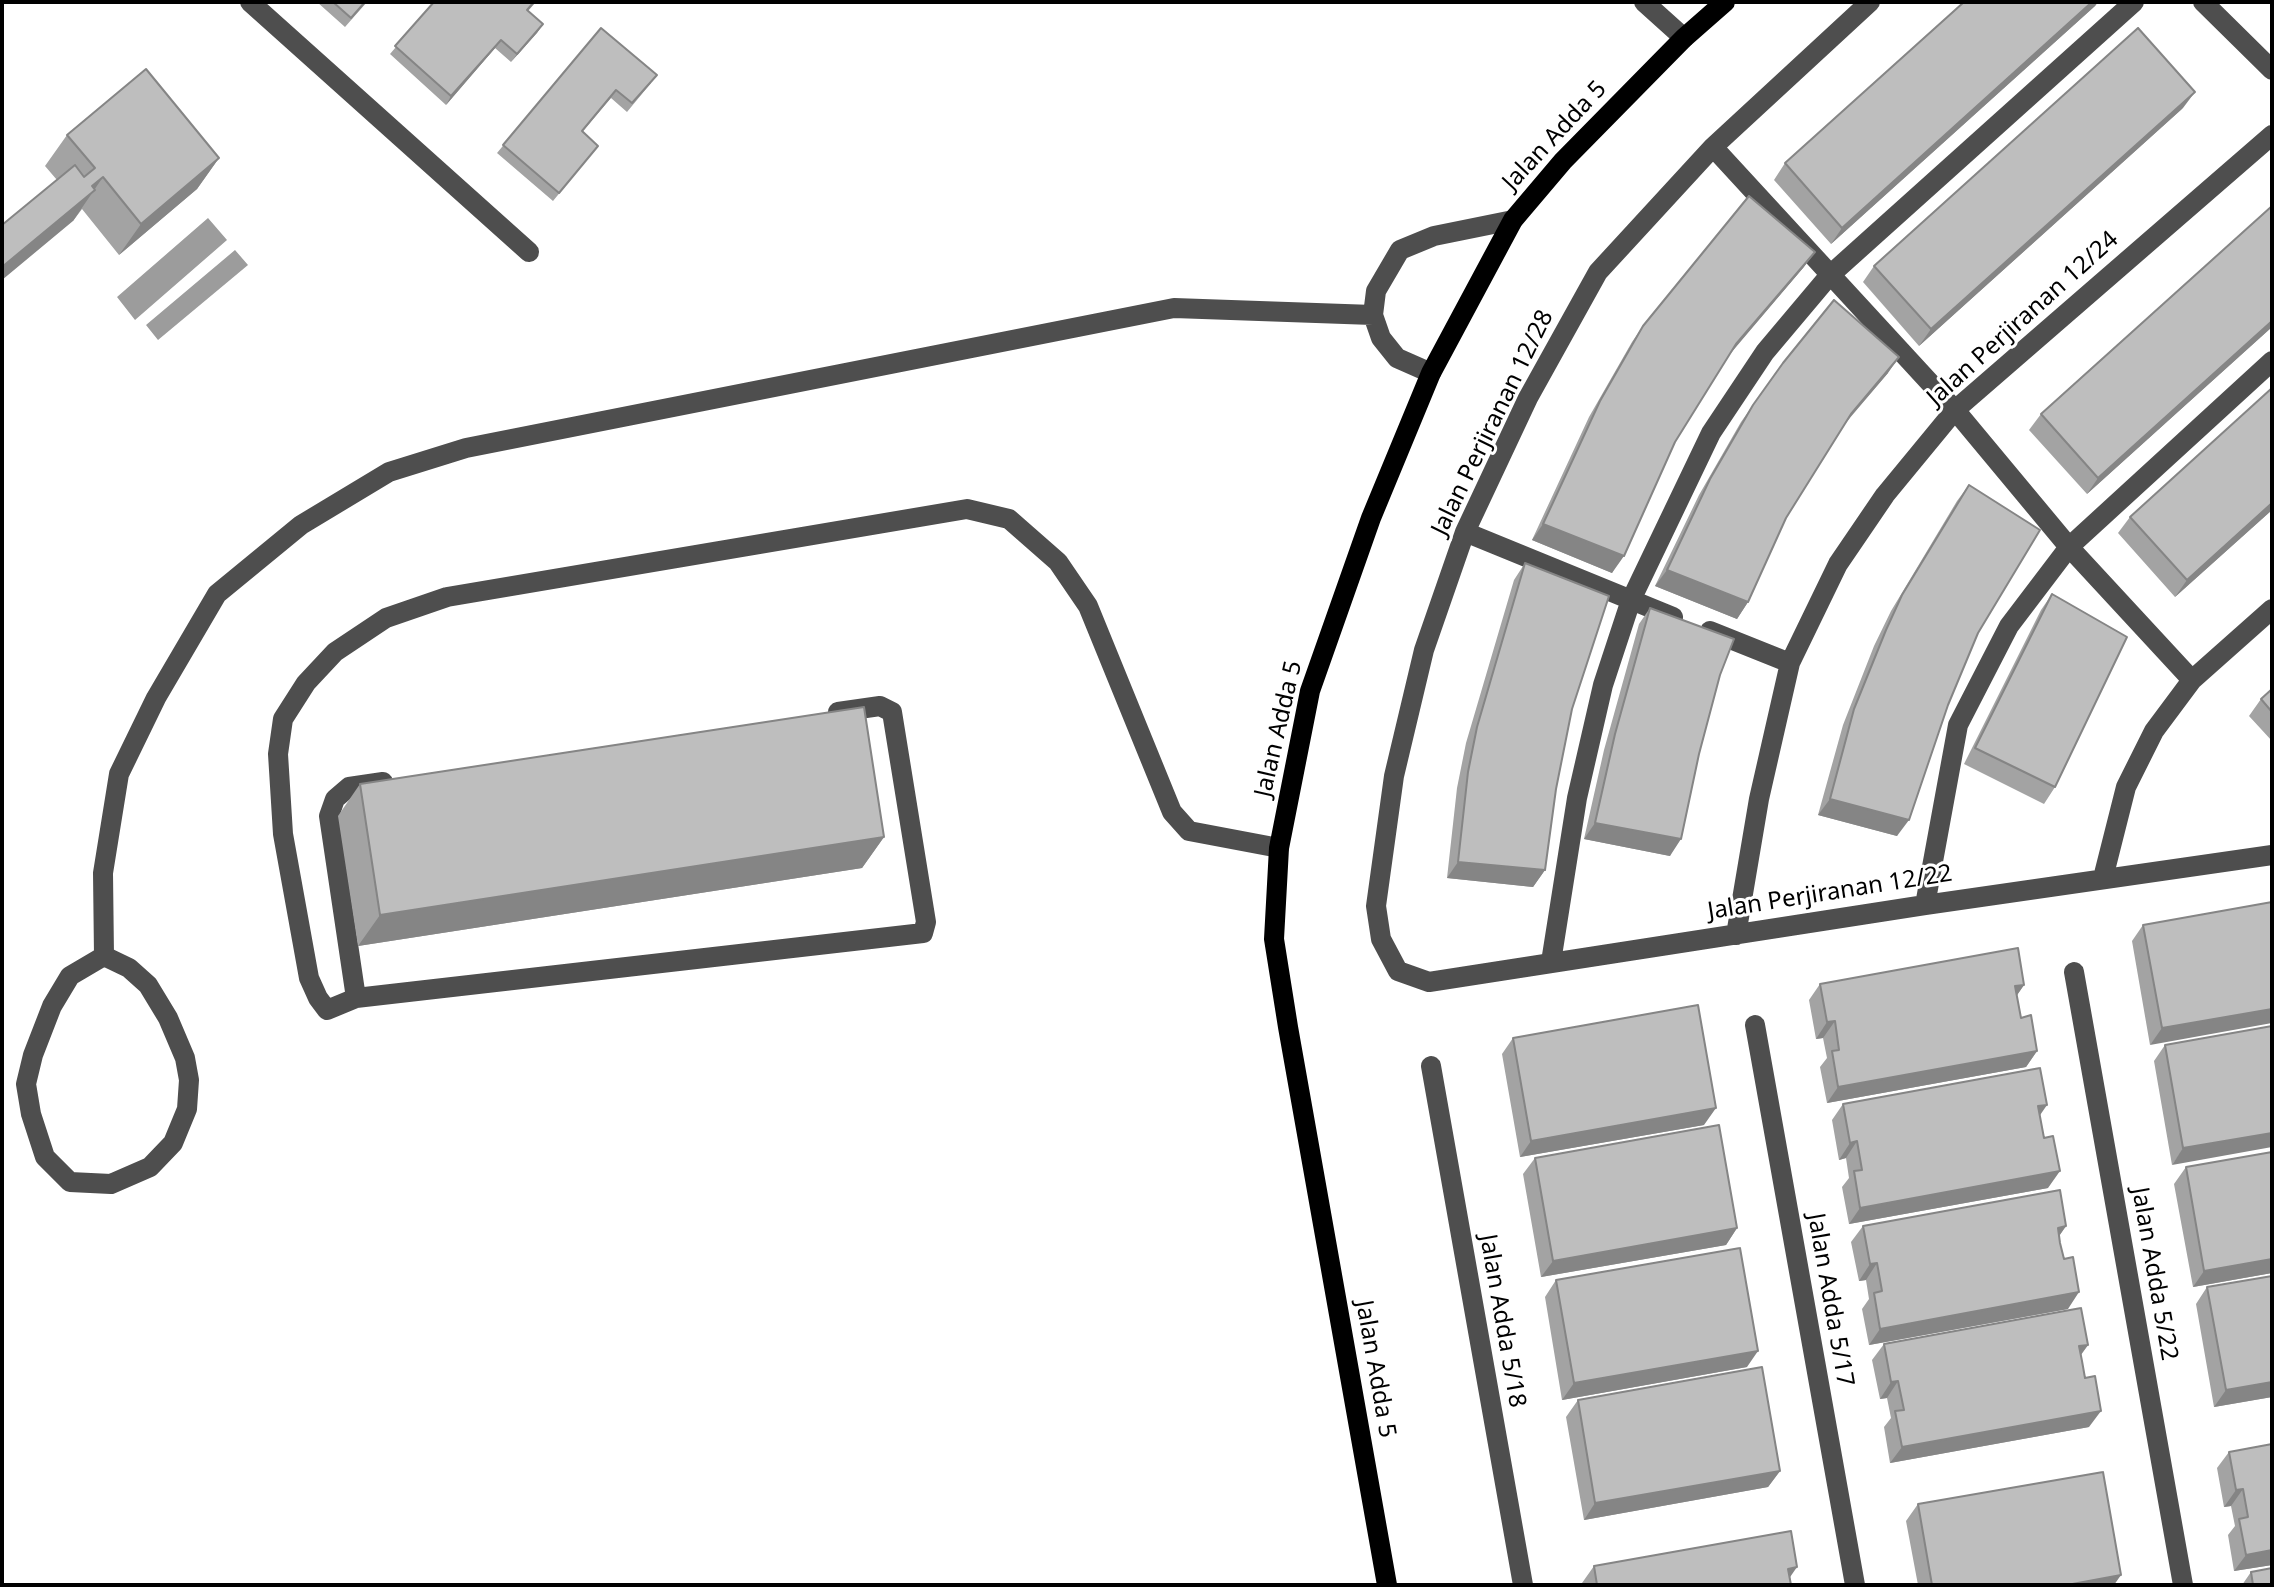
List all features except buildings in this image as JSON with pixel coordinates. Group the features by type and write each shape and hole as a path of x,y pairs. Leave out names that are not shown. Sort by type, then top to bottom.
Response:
{"main road":[{"name":"Jalan Adda 5","path":"1387,1585 1274,939 1279,848 1310,691 1371,518 1431,373 1513,220 1563,161 1684,38 1725,2"}],"street":[{"path":"250,2 529,252"},
{"path":"1644,2 1684,38"},
{"name":"Jalan Perjiranan 12/28","path":"1398,971 1381,939 1376,906 1394,776 1424,650 1465,532 1528,398 1598,272 1713,147 1870,2"},
{"path":"1551,962 1577,798 1603,685 1631,600 1711,433 1765,352 1829,276 2134,2"},
{"path":"2203,2 2272,70"},
{"name":"Jalan Perjiranan 12/24","path":"1736,935 1759,799 1790,663 1838,564 1885,495 1955,410 2272,135"},
{"path":"1713,147 1955,410 2069,547 2192,680"},
{"path":"1431,373 1397,358 1381,338 1373,315 1376,291 1400,250 1434,236 1513,220"},
{"path":"104,956 103,873 119,774 156,698 194,633 217,594 301,525 389,472 466,448 1174,308 1373,315"},
{"path":"1925,905 1958,725 2009,626 2069,547 2272,361"},
{"path":"818,716 880,706 892,712 926,922 923,933 356,998 327,1010 318,998 309,978 283,834 278,754 283,719 306,683 335,652 386,618 447,597 967,509 1009,519 1058,562 1088,606 1172,812 1189,831 1279,848"},
{"path":"1465,532 1790,663"},
{"path":"2103,878 2126,787 2154,731 2192,680 2272,609"},
{"path":"356,998 329,816 335,799 349,787 396,780"},
{"name":"Jalan Perjiranan 12/22","path":"1398,971 1429,982 2103,878 2272,855"},
{"path":"104,956 129,968 148,985 168,1018 185,1058 189,1080 187,1109 173,1143 150,1167 111,1184 70,1182 45,1157 31,1114 26,1084 33,1055 52,1006 70,976 104,956"},
{"name":"Jalan Adda 5/22","path":"2074,972 2183,1585"},
{"name":"Jalan Adda 5/17","path":"1755,1025 1855,1585"},
{"name":"Jalan Adda 5/18","path":"1431,1066 1523,1585"}],"shaded area":[{"path":"208,218 227,240 135,320 117,297"},
{"path":"235,250 248,265 158,340 146,325"}]}
